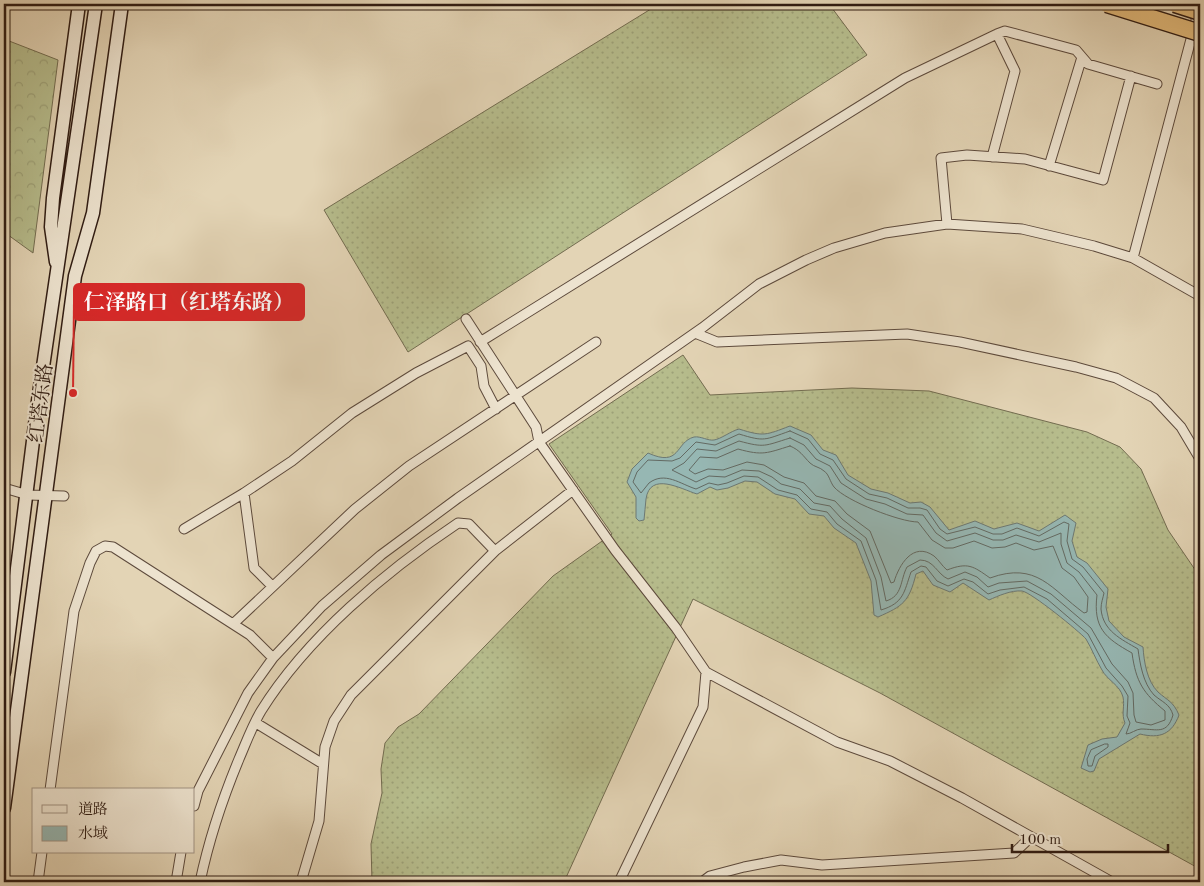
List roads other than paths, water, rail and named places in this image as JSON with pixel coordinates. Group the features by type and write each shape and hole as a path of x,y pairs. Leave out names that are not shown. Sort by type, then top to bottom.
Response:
{"highway":[{"path":"1107,4 1200,33"},
{"path":"1175,4 1200,12"}],"main road":[{"path":"56,266 50,227 79,4"},
{"name":"红塔东路","path":"4,672 56,266 69,194 96,4"},
{"name":"红塔东路","path":"4,808 74,276 93,214 122,4"}],"street":[{"path":"1133,258 1200,6"},
{"path":"480,342 905,78 997,34 1005,31 1076,50 1088,64 1157,84"},
{"path":"992,157 1014,71 997,34"},
{"path":"1049,166 1082,57"},
{"path":"947,224 941,158 967,156 1025,159 1103,180 1131,76"},
{"path":"195,802 198,791 248,693 273,658 322,606 381,555 695,333 759,284 806,260 834,248 885,233 947,224 1022,229 1094,246 1133,258 1200,296"},
{"path":"466,319 536,427 539,442 676,628 706,672 837,742 890,761 1112,882"},
{"path":"695,333 717,342 908,334 960,342 1076,367 1116,378 1154,398 1181,426 1200,459"},
{"path":"233,624 355,510 409,466 596,342"},
{"path":"184,529 244,493 292,461 352,413 416,372 468,346 481,366 484,386 496,409"},
{"path":"4,488 28,495 64,496"},
{"path":"301,882 319,821 325,747 334,721 352,695 495,551 573,490"},
{"path":"244,493 254,568 272,586"},
{"path":"200,882 219,806 256,723 294,666 349,609 429,543 458,523 469,524 495,551"},
{"path":"50,788 74,611 90,563 96,551 105,546 113,547 250,635 273,658"},
{"path":"619,882 703,707 706,672"},
{"path":"256,723 323,764"},
{"path":"702,882 710,876 781,860 822,865 1014,853 1031,837"},
{"path":"38,882 42,854"},
{"path":"176,882 181,854"}],"water":[{"path":"790,426 811,435 823,450 836,455 848,475 871,489 888,493 910,503 921,502 930,507 949,530 975,521 994,529 1017,523 1039,531 1065,515 1076,523 1072,541 1077,557 1087,563 1108,589 1106,607 1109,621 1124,637 1143,647 1145,665 1154,688 1172,704 1179,715 1173,727 1164,734 1154,736 1140,734 1099,759 1094,771 1090,772 1081,768 1088,745 1102,739 1117,737 1125,723 1123,697 1116,686 1104,674 1086,639 1082,635 1027,593 1022,591 1009,592 989,600 963,583 950,592 933,585 923,571 916,574 911,591 904,602 894,610 878,617 874,615 871,581 856,543 834,528 824,516 809,514 795,499 775,494 757,482 745,481 717,490 710,487 697,494 667,484 653,486 646,499 644,520 639,521 636,518 636,497 627,482 632,469 648,453 666,458 672,456 683,444 694,437 714,440 739,429 765,434"}],"place":[{"name":"仁泽路口（红塔东路）","path":"73,393"}]}
